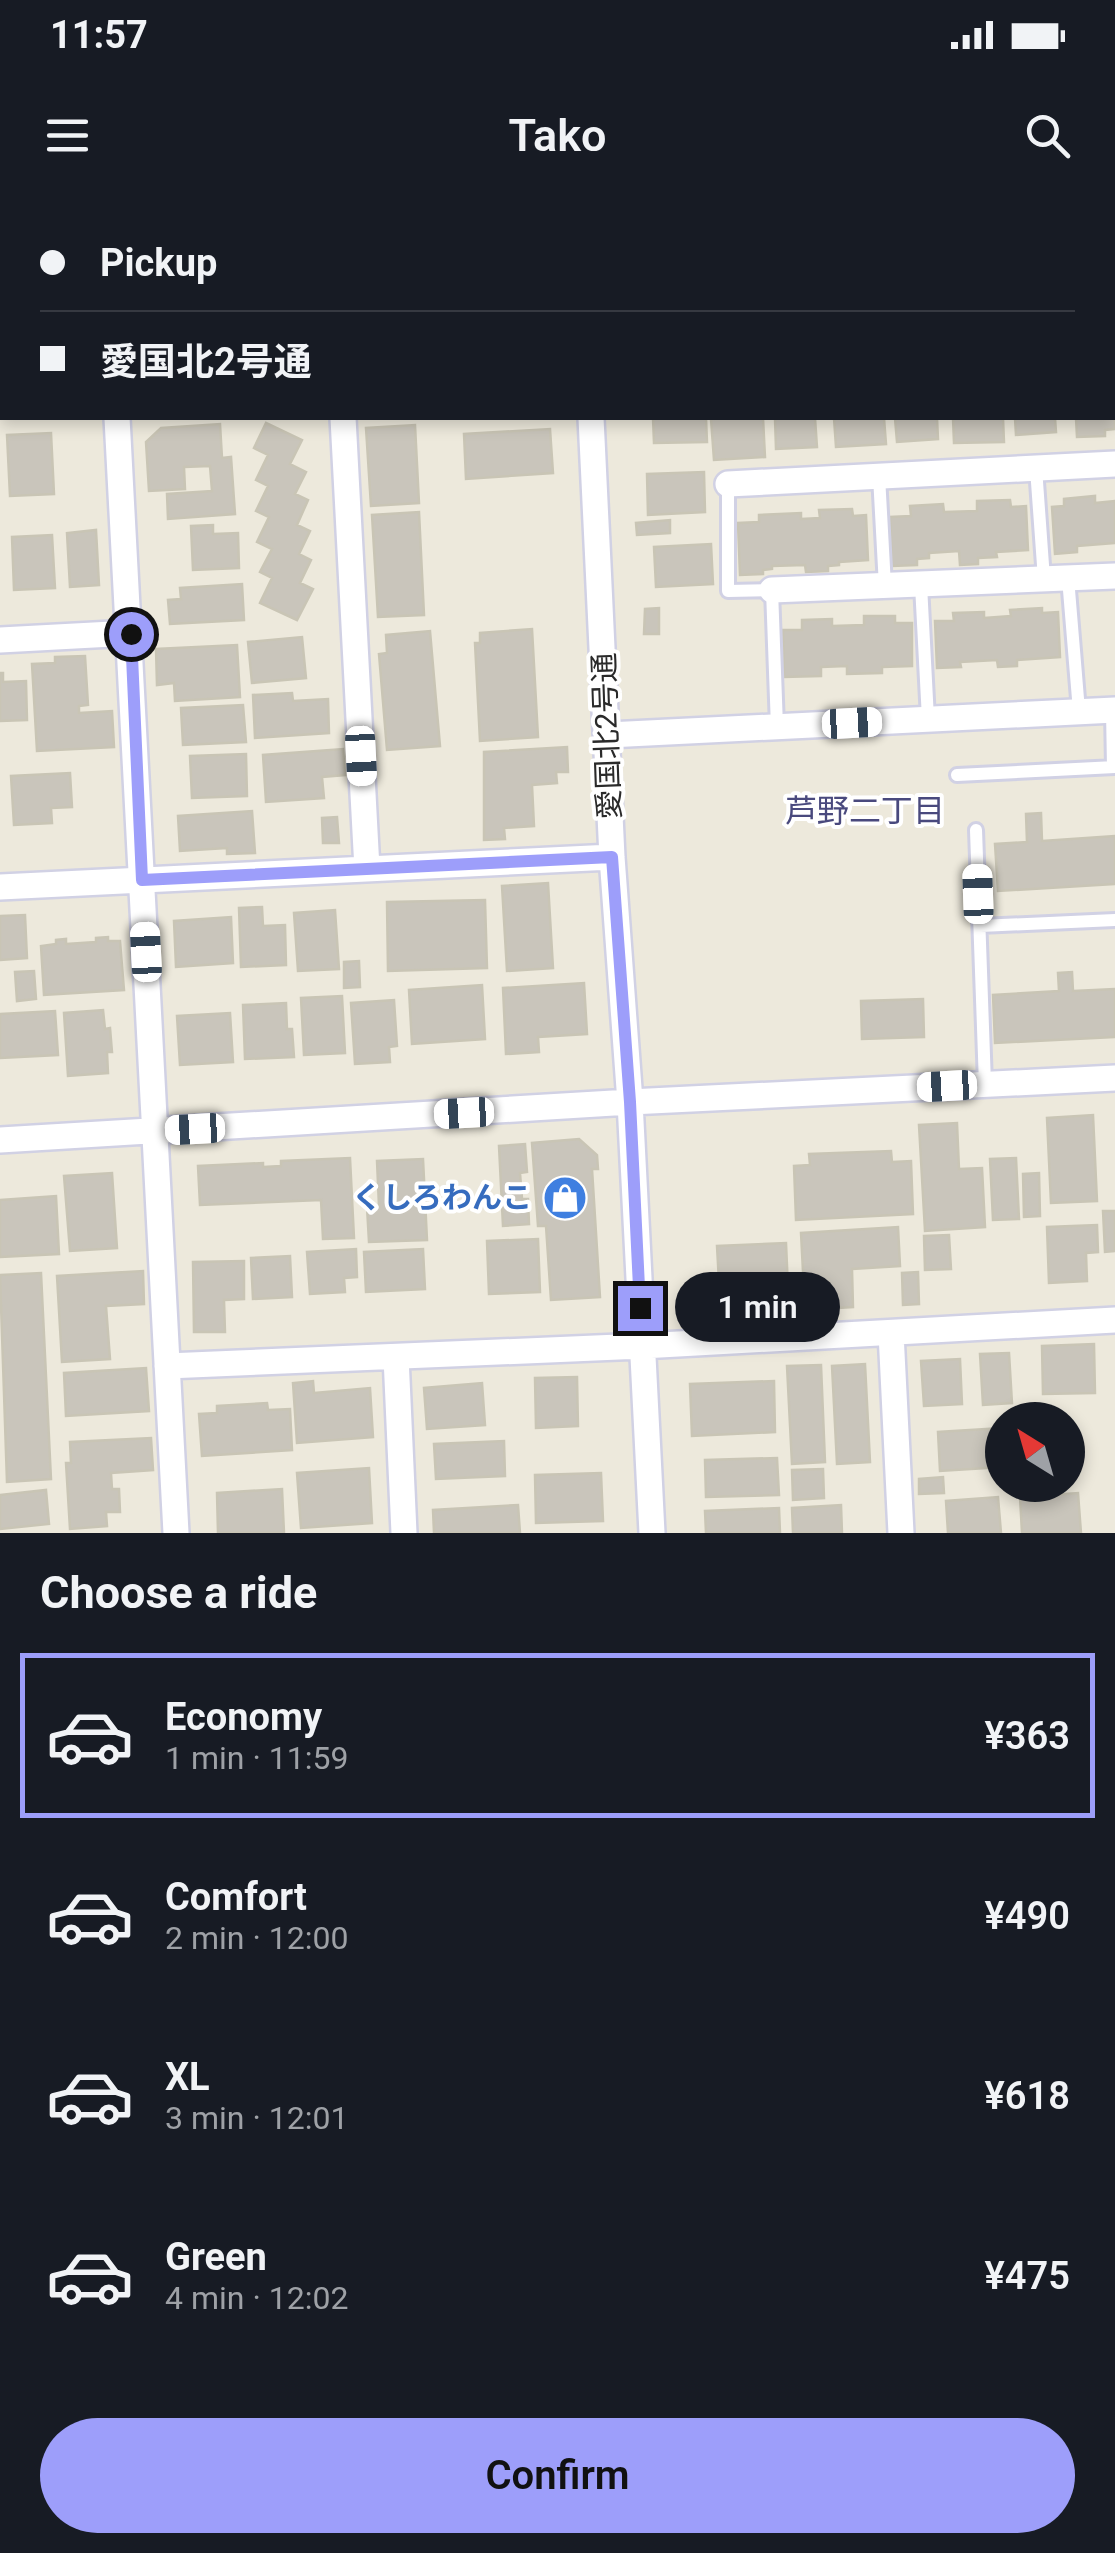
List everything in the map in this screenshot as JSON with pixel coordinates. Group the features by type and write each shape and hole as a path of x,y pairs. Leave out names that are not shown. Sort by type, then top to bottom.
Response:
{"street":[{"path":"117,420 176,1533"},
{"path":"343,420 367,870"},
{"name":"愛国北2号通","path":"591,420 612,857 630,1102 652,1533"},
{"path":"728,484 1115,464"},
{"path":"772,590 1115,576"},
{"path":"0,640 131,634"},
{"path":"608,736 1114,710"},
{"path":"0,888 612,857"},
{"path":"0,1140 1115,1078"},
{"path":"167,1366 642,1346 1115,1320"},
{"path":"891,1333 902,1533"},
{"path":"396,1357 404,1533"}],"lane":[{"path":"1036,468 1079,711"},
{"path":"878,476 884,586"},
{"path":"728,484 728,590 772,590 777,727"},
{"path":"921,585 928,719"},
{"path":"958,775 1114,767 1114,710"},
{"path":"976,830 985,1084"},
{"path":"980,926 1115,920"}],"building":[{"path":"653,420 706,420 707,442 654,443"},
{"path":"711,420 763,420 765,457 714,460"},
{"path":"775,420 815,420 817,447 776,449"},
{"path":"834,420 884,420 886,444 836,447"},
{"path":"895,420 937,420 938,439 897,442"},
{"path":"953,420 1003,420 1004,442 954,443"},
{"path":"1015,420 1055,420 1056,432 1016,435"},
{"path":"1076,420 1115,420 1115,429 1105,430 1105,436 1077,437"},
{"path":"266,423 302,440 290,464 306,472 295,494 308,500 297,525 310,531 299,554 311,560 300,583 313,589 297,620 260,603 272,578 260,572 272,549 257,542 269,517 256,511 268,486 256,480 268,455 254,448"},
{"path":"220,424 222,458 231,457 235,514 168,519 167,494 212,491 210,466 184,467 185,489 149,491 146,442 161,428"},
{"path":"415,425 419,503 371,506 366,428"},
{"path":"550,429 553,473 466,479 464,434"},
{"path":"51,433 54,494 10,496 7,435"},
{"path":"704,472 705,512 648,515 647,474"},
{"path":"1095,496 1095,503 1115,501 1115,543 1077,546 1077,552 1055,554 1052,507 1064,506 1064,499"},
{"path":"1010,500 1011,507 1026,506 1028,550 996,552 997,557 978,558 978,564 960,565 959,551 929,553 929,558 917,559 917,565 892,566 890,517 911,516 910,506 943,504 944,512 977,511 977,501"},
{"path":"852,509 853,516 866,515 868,560 839,562 828,566 828,571 806,572 805,565 772,566 763,574 740,575 738,523 759,522 759,515 801,513 801,519 820,518 819,510"},
{"path":"419,512 424,615 378,617 372,515"},
{"path":"670,520 670,533 637,535 636,523"},
{"path":"213,525 213,534 238,533 239,568 193,570 191,526"},
{"path":"96,530 99,585 70,587 67,533"},
{"path":"52,535 55,588 14,590 12,537"},
{"path":"711,544 713,584 656,587 654,547"},
{"path":"242,584 244,620 170,624 168,600 181,599 180,588"},
{"path":"659,608 659,634 644,634 645,609"},
{"path":"1042,608 1042,613 1058,612 1060,657 1017,660 1017,666 998,667 997,660 937,668 935,621 954,621 953,613 984,612 984,618 1011,616 1010,610"},
{"path":"864,616 895,616 895,623 912,623 912,666 882,667 882,673 847,674 847,666 821,667 821,676 784,677 783,630 802,630 802,620 832,619 832,626 864,625"},
{"path":"532,629 538,737 480,741 475,643 480,643 480,633"},
{"path":"430,631 440,746 387,750 379,654 387,653 386,635"},
{"path":"302,637 306,678 252,683 248,642"},
{"path":"237,645 240,697 175,701 174,683 157,685 156,649"},
{"path":"85,656 88,705 79,706 79,713 112,711 114,747 37,751 32,664 55,663 55,657"},
{"path":"0,673 3,682 26,681 27,720 0,721"},
{"path":"292,693 293,701 328,699 329,733 255,738 253,695"},
{"path":"243,705 246,742 183,745 181,708"},
{"path":"567,747 568,772 556,772 557,783 532,785 534,826 504,828 505,839 484,840 484,752"},
{"path":"343,749 345,775 322,777 324,798 266,802 263,755"},
{"path":"246,754 247,796 192,798 190,756"},
{"path":"70,773 72,807 51,808 52,823 14,825 11,776"},
{"path":"252,811 255,853 227,854 227,848 180,851 178,816"},
{"path":"1041,813 1042,841 1115,836 1115,884 998,891 995,844 1027,842 1026,814"},
{"path":"337,817 339,843 323,843 322,818"},
{"path":"548,883 553,968 507,971 502,886"},
{"path":"485,900 487,968 388,971 387,902"},
{"path":"262,907 263,926 285,925 286,965 241,967 239,908"},
{"path":"335,910 339,969 298,971 294,913"},
{"path":"25,915 27,958 0,960 0,916"},
{"path":"231,917 233,963 176,967 174,921"},
{"path":"108,937 108,941 120,941 124,990 44,995 41,946 56,944 56,940 66,939 66,944"},
{"path":"359,961 360,987 344,988 344,962"},
{"path":"34,971 36,999 17,1001 15,972"},
{"path":"1072,972 1073,991 1115,989 1115,1037 995,1043 993,995 1059,991 1058,973"},
{"path":"584,983 587,1034 538,1037 539,1052 506,1054 503,988"},
{"path":"482,985 485,1039 412,1044 409,990"},
{"path":"342,996 345,1053 304,1055 301,998"},
{"path":"923,999 924,1037 862,1039 861,1001"},
{"path":"394,1000 397,1046 389,1047 390,1062 355,1064 351,1003"},
{"path":"286,1003 294,1057 245,1059 243,1005"},
{"path":"103,1010 105,1029 110,1028 112,1052 107,1052 108,1073 68,1076 64,1013"},
{"path":"55,1011 58,1055 0,1058 0,1014"},
{"path":"230,1013 233,1062 180,1065 177,1016"},
{"path":"1093,1115 1097,1201 1051,1203 1047,1118"},
{"path":"957,1123 959,1169 982,1168 985,1227 925,1231 919,1125"},
{"name":"くしろわんこ","path":"579,1139 597,1155 598,1169 592,1169 600,1297 551,1300 546,1226 538,1226 532,1143"},
{"path":"525,1144 527,1172 520,1173 522,1199 528,1199 529,1224 503,1226 499,1146"},
{"path":"891,1151 892,1162 911,1161 913,1214 796,1220 794,1166 810,1165 809,1154"},
{"path":"350,1158 354,1238 323,1239 321,1200 200,1205 198,1166 263,1163 263,1167 281,1166 281,1161"},
{"path":"1016,1158 1019,1219 993,1220 990,1159"},
{"path":"423,1159 427,1240 369,1242 367,1207 379,1206 377,1161"},
{"path":"112,1173 117,1248 70,1251 64,1176"},
{"path":"1039,1173 1040,1216 1024,1217 1023,1174"},
{"path":"56,1196 59,1254 0,1257 0,1200"},
{"path":"1103,1211 1115,1211 1115,1251 1105,1252"},
{"path":"1097,1225 1098,1252 1086,1253 1087,1281 1049,1283 1047,1227"},
{"path":"898,1227 900,1266 852,1269 853,1307 805,1310 801,1233"},
{"path":"949,1235 951,1269 925,1270 924,1236"},
{"path":"538,1239 540,1292 489,1294 487,1241"},
{"path":"786,1243 789,1311 722,1315 721,1308 706,1309 705,1283 719,1282 717,1246"},
{"path":"356,1249 357,1277 344,1278 345,1292 310,1294 307,1252"},
{"path":"423,1249 425,1289 366,1292 364,1252"},
{"path":"290,1256 292,1297 253,1299 251,1258"},
{"path":"244,1261 244,1299 224,1300 225,1332 194,1332 193,1262"},
{"path":"143,1271 144,1304 106,1306 110,1359 62,1362 57,1276"},
{"path":"918,1272 919,1304 903,1305 902,1273"},
{"path":"41,1273 51,1479 7,1482 0,1275"},
{"path":"1094,1344 1095,1393 1043,1394 1042,1346"},
{"path":"1009,1353 1012,1402 983,1405 980,1354"},
{"path":"960,1359 962,1404 924,1406 921,1361"},
{"path":"865,1364 870,1462 837,1464 832,1366"},
{"path":"821,1365 825,1462 792,1464 787,1366"},
{"path":"146,1368 149,1411 66,1416 64,1373"},
{"path":"577,1377 578,1426 536,1428 535,1378"},
{"path":"313,1381 314,1393 370,1388 373,1437 297,1443 293,1383"},
{"path":"774,1381 775,1432 692,1436 690,1384"},
{"path":"482,1383 485,1425 427,1429 424,1388"},
{"path":"267,1403 268,1410 290,1409 292,1450 202,1456 199,1414 217,1413 217,1406"},
{"path":"985,1429 985,1468 940,1471 938,1432"},
{"path":"151,1438 153,1470 111,1473 112,1489 119,1489 120,1512 106,1512 107,1526 70,1529 66,1463 71,1463 70,1442"},
{"path":"504,1441 505,1476 436,1479 434,1444"},
{"path":"777,1458 779,1495 706,1497 705,1460"},
{"path":"369,1468 372,1523 301,1528 297,1473"},
{"path":"823,1469 824,1498 793,1500 792,1470"},
{"path":"601,1473 603,1521 536,1523 535,1475"},
{"path":"943,1477 944,1493 919,1494 919,1479"},
{"path":"282,1489 284,1533 218,1533 217,1493"},
{"path":"46,1490 49,1524 0,1529 0,1495"},
{"path":"985,1498 985,1502 998,1502 1001,1533 948,1533 946,1501"},
{"path":"1020,1502 1079,1502 1081,1533 1022,1533"},
{"path":"518,1505 520,1533 434,1533 433,1510"},
{"path":"841,1505 842,1533 793,1533 792,1508"},
{"path":"779,1508 780,1533 706,1533 705,1511"}],"place":[{"name":"くしろわんこ","path":"565,1198"}],"district":[{"name":"芦野二丁目","path":"865,811"}],"route":[{"path":"131,634 142,880 612,857 640,1308"}]}
